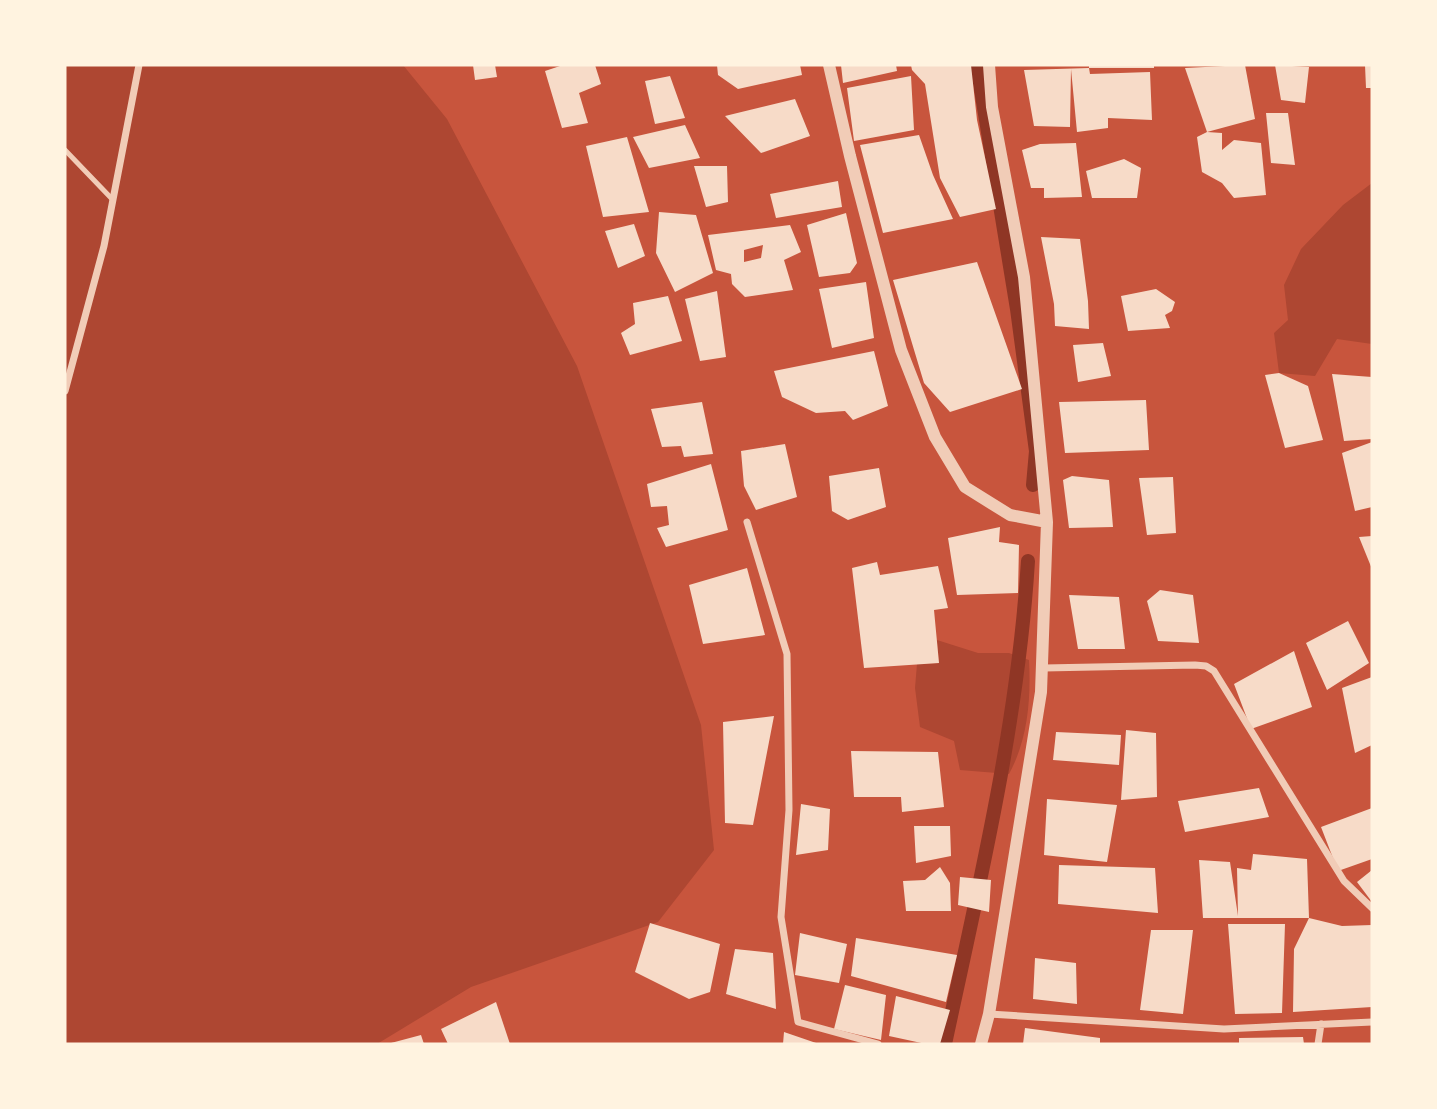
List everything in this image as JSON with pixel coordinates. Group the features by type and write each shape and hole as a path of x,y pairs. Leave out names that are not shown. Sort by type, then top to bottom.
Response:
{"street":[{"path":"65,391 104,247 139,65"},
{"path":"829,65 901,349 935,437 965,487 1010,514 1047,522"},
{"path":"982,1044 1044,668 1047,522 1024,277 992,107 989,65"},
{"path":"747,522 787,654 789,810 782,916 798,1022 878,1044"},
{"path":"1044,668 1195,665 1206,666 1214,671 1344,881 1372,908"},
{"path":"989,1014 1224,1029 1372,1022"},
{"path":"1318,1044 1321,1024"}],"lane":[{"path":"65,150 113,200"}],"shaded area":[{"path":"65,65 403,65 447,119 577,366 701,725 714,850 658,922 471,987 377,1044 65,1044"},
{"path":"1372,183 1372,344 1337,339 1315,376 1279,373 1274,333 1288,320 1284,285 1301,249 1343,205"},
{"path":"937,640 978,653 1009,653 1029,660 1027,718 1020,747 1009,774 960,770 954,741 920,727 915,688 917,664 939,663"}],"building":[{"path":"473,65 495,65 497,77 475,80"},
{"path":"563,65 595,65 601,84 579,93 588,123 562,128 545,71"},
{"path":"717,65 800,65 802,75 738,89 718,75"},
{"path":"841,65 896,65 897,71 843,83"},
{"path":"911,65 971,65 977,120 996,209 960,217 940,178 925,84 912,70"},
{"path":"1089,65 1154,65 1154,68 1089,68"},
{"path":"1245,65 1255,119 1207,132 1185,68"},
{"path":"1275,65 1309,67 1305,103 1281,100"},
{"path":"1365,65 1372,65 1372,88 1366,88"},
{"path":"1089,68 1090,74 1150,72 1152,120 1108,118 1108,128 1077,132 1071,69 1070,127 1034,126 1024,70"},
{"path":"670,76 685,118 655,124 645,81"},
{"path":"911,76 914,130 854,141 847,88"},
{"path":"795,99 810,136 761,153 725,116"},
{"path":"1266,113 1288,113 1295,165 1271,163"},
{"path":"685,125 700,158 649,168 633,137"},
{"path":"1207,132 1222,133 1222,150 1234,140 1261,143 1266,195 1234,198 1222,183 1202,172 1197,137"},
{"path":"919,135 953,219 883,233 860,145"},
{"path":"627,137 649,212 603,217 586,146"},
{"path":"1076,143 1082,197 1044,198 1044,188 1031,188 1022,150 1040,144"},
{"path":"1124,159 1141,168 1137,198 1092,198 1086,171"},
{"path":"694,166 727,166 728,202 706,207"},
{"path":"838,181 842,207 776,218 770,194"},
{"path":"659,212 696,215 713,273 675,292 656,253"},
{"path":"846,213 857,263 850,273 819,277 807,225"},
{"path":"634,224 645,256 618,268 605,231"},
{"path":"790,225 801,252 784,260 793,290 745,297 732,284 731,274 716,270 708,235","holes":["763,245 761,258 744,262 744,250"]},
{"path":"1041,237 1080,239 1089,329 1055,326 1054,304"},
{"path":"977,262 1022,389 950,412 924,383 893,280"},
{"path":"866,282 874,338 832,348 819,289"},
{"path":"1156,289 1175,302 1172,311 1165,315 1170,328 1128,331 1121,296"},
{"path":"717,291 726,357 700,361 685,299"},
{"path":"668,296 682,341 630,355 621,333 635,324 633,303"},
{"path":"1103,343 1111,376 1078,382 1073,345"},
{"path":"874,351 888,406 853,420 845,411 816,413 782,397 774,371"},
{"path":"1279,373 1308,386 1323,440 1285,448 1265,375"},
{"path":"1332,374 1372,377 1372,439 1344,441"},
{"path":"1146,400 1149,450 1065,453 1059,402"},
{"path":"702,402 713,454 684,457 681,446 662,447 651,409"},
{"path":"1372,442 1372,507 1355,511 1342,453"},
{"path":"785,444 797,497 756,510 744,486 741,451"},
{"path":"711,464 728,530 666,547 657,528 669,525 667,506 651,507 647,484"},
{"path":"879,468 886,507 848,520 832,511 829,476"},
{"path":"1072,476 1109,480 1113,527 1069,528 1063,480"},
{"path":"1173,477 1176,533 1147,535 1139,478"},
{"path":"1000,527 999,542 1019,545 1018,593 957,595 948,538"},
{"path":"1372,536 1372,569 1359,537"},
{"path":"877,562 880,575 938,566 948,608 934,610 939,663 864,668 852,568"},
{"path":"747,568 765,635 703,644 689,585"},
{"path":"1160,590 1193,595 1199,643 1158,641 1147,601"},
{"path":"1069,595 1119,597 1125,649 1078,649"},
{"path":"1348,621 1369,663 1327,690 1306,643"},
{"path":"1294,651 1312,707 1251,729 1234,684"},
{"path":"1372,677 1372,745 1355,753 1342,688"},
{"path":"774,716 753,825 725,823 723,722"},
{"path":"1126,730 1156,733 1157,797 1121,800"},
{"path":"1056,732 1121,735 1119,765 1053,760"},
{"path":"851,751 938,752 944,807 902,812 901,797 854,797"},
{"path":"1259,788 1269,817 1185,832 1178,801"},
{"path":"1047,799 1117,805 1107,862 1044,855"},
{"path":"801,804 830,809 828,850 796,855"},
{"path":"1372,808 1372,859 1338,871 1321,827"},
{"path":"914,826 950,826 951,856 916,863"},
{"path":"1253,854 1307,859 1309,918 1203,918 1199,860 1230,862 1238,916 1237,868 1251,870"},
{"path":"1059,865 1155,868 1158,913 1058,904"},
{"path":"940,867 950,883 951,911 906,911 903,881 925,880"},
{"path":"1372,870 1372,902 1357,882"},
{"path":"960,877 991,880 989,912 958,905"},
{"path":"1309,918 1342,926 1372,925 1372,1007 1293,1012 1294,949"},
{"path":"650,923 720,944 710,992 689,999 635,972"},
{"path":"1228,924 1285,924 1282,1013 1235,1014"},
{"path":"1151,930 1193,930 1183,1014 1140,1010"},
{"path":"800,933 847,944 839,983 795,975"},
{"path":"856,938 957,955 946,1002 851,976"},
{"path":"735,949 773,953 776,1009 726,994"},
{"path":"1035,958 1076,963 1077,1004 1033,999"},
{"path":"845,985 886,995 881,1040 834,1029"},
{"path":"896,996 950,1010 940,1044 926,1044 889,1036"},
{"path":"496,1002 510,1044 448,1044 441,1029"},
{"path":"1025,1028 1100,1038 1100,1044 1023,1044"},
{"path":"784,1032 819,1044 783,1044"},
{"path":"421,1035 424,1044 391,1044 391,1043"},
{"path":"1303,1037 1304,1044 1239,1044 1239,1038"}],"waterway":[{"path":"977,65 1017,309 1036,451 1033,485"},
{"path":"945,1044 984,864 1006,744 1016,683 1028,561"}]}
